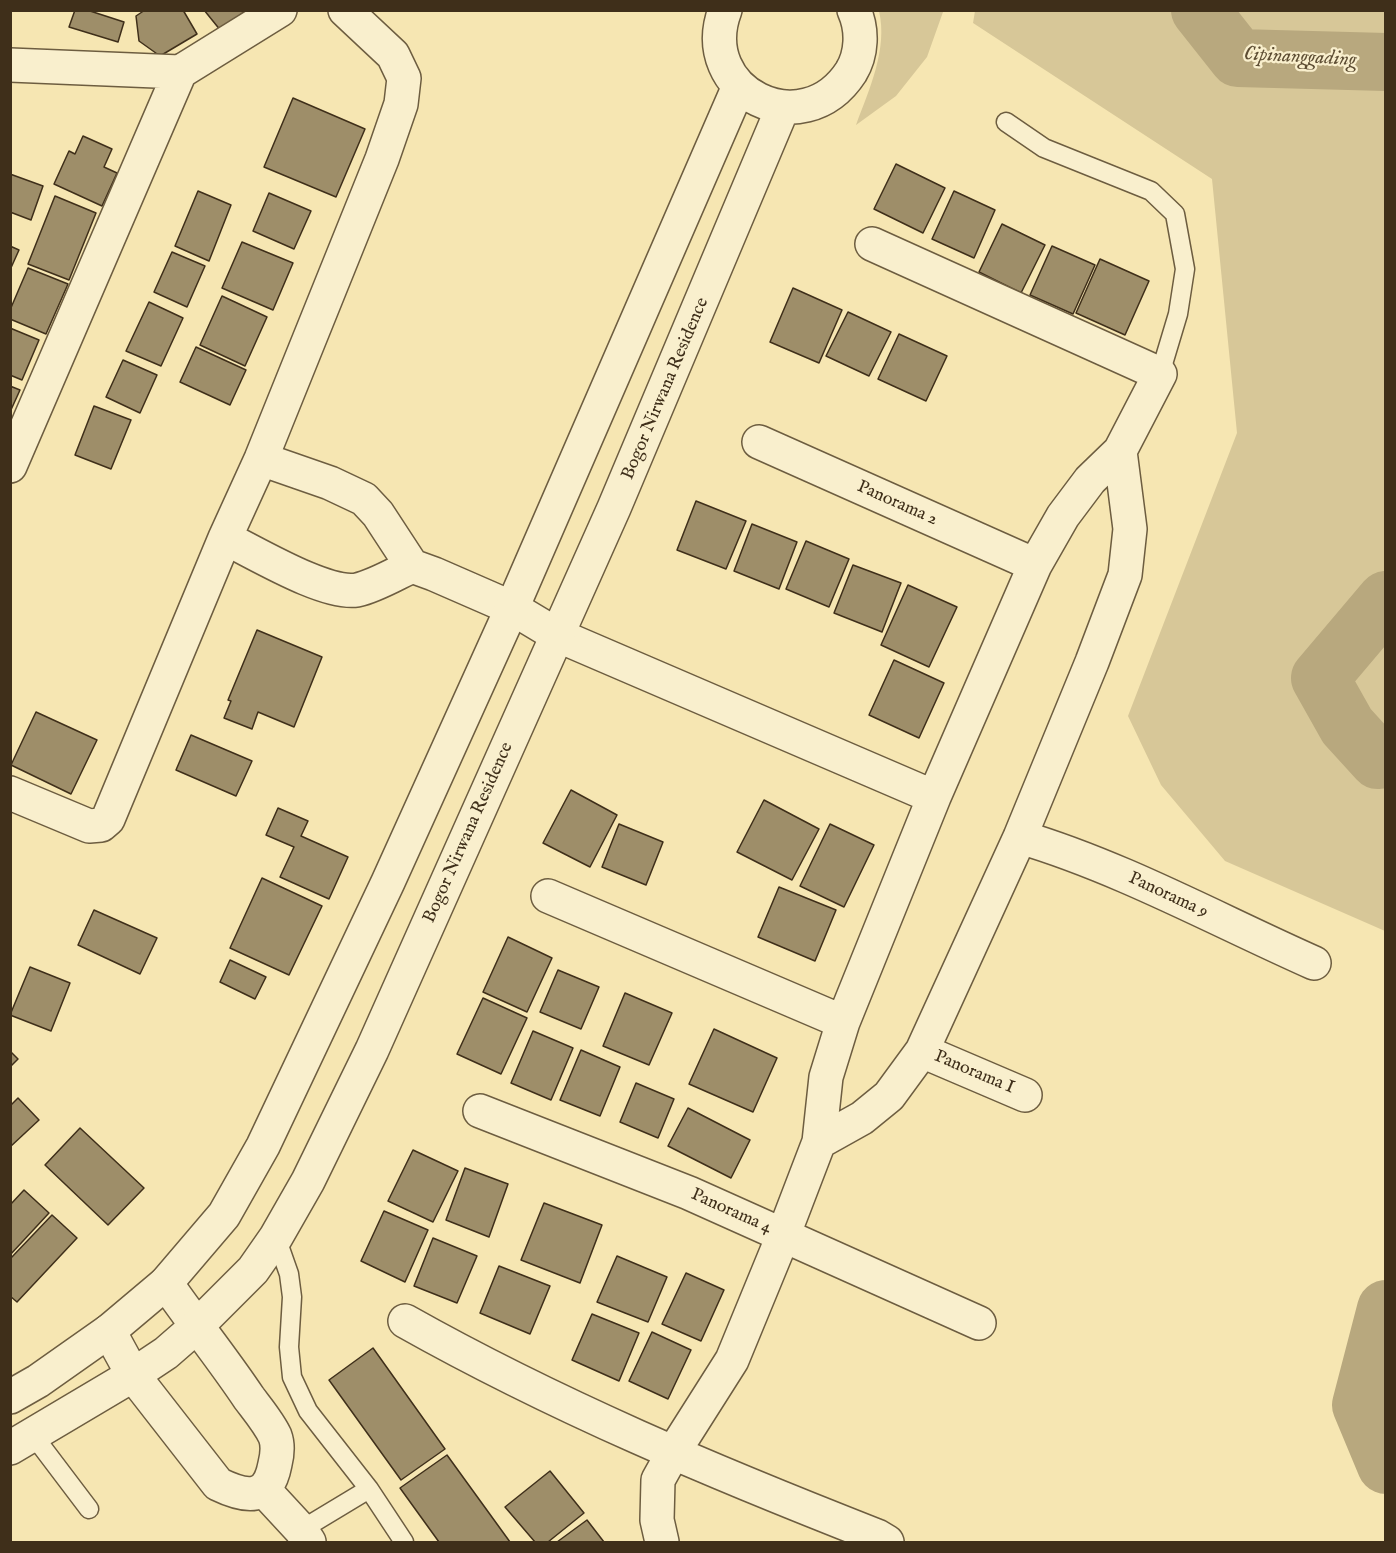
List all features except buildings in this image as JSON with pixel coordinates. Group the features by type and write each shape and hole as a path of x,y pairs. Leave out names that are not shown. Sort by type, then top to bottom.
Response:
{"street":[{"path":"10,65 180,72 280,10"},
{"path":"10,793 89,826 101,825 108,819 225,538 261,459 382,159 401,104 404,78 393,55 345,10"},
{"path":"725,10 719,32 721,52 727,70 739,86 752,97 767,104 783,107 806,106 826,98 843,84 855,65 861,43 859,21 854,10"},
{"path":"10,466 180,72"},
{"path":"10,1397 38,1381 109,1331 166,1283 224,1215 263,1146 388,882 512,609 739,86"},
{"name":"Bogor Nirwana Residence","path":"22,1442 133,1375 166,1353 197,1326 253,1270 276,1237 314,1171 372,1050 558,635 678,361 783,107"},
{"path":"663,1542 657,1520 658,1480 732,1360 783,1236 819,1142 826,1077 843,1022 934,797 1035,565 1063,516 1090,480 1120,451 1160,374 872,244"},
{"name":"Panorama 2","path":"759,442 1035,565"},
{"path":"819,1142 862,1118 889,1096 922,1051 1020,837 1125,575 1130,530 1120,451"},
{"path":"261,459 330,483 364,499 378,514 412,566 512,609 558,635 934,797"},
{"path":"225,538 320,585 340,590 356,590 412,566"},
{"name":"Panorama 9","path":"1020,837 1062,850 1122,874 1314,963"},
{"path":"548,896 843,1022"},
{"name":"Panorama I","path":"922,1051 1025,1095"},
{"name":"Panorama 4","path":"480,1111 689,1193 979,1323"},
{"path":"109,1331 133,1375 218,1484 234,1492 253,1494 264,1490 273,1477 276,1438 226,1364 166,1283"},
{"path":"405,1321 471,1358 673,1453 887,1542"},
{"path":"264,1490 305,1536"}],"lane":[{"path":"1006,122 1044,148 1150,191 1175,214 1185,269 1178,315 1160,374"},
{"path":"276,1237 289,1274 292,1297 289,1347 292,1377 308,1412 369,1489 404,1542"},
{"path":"22,1442 89,1509"},
{"path":"305,1536 369,1489"}],"shaded area":[{"path":"943,10 943,12 927,57 896,96 856,125 879,55 881,25 879,11"},
{"path":"975,11 1385,11 1385,931 1225,861 1161,785 1128,716 1237,433 1212,179 973,23"}],"waterway":[{"name":"Cipinanggading","path":"1200,10 1238,58 1386,62"},
{"name":"Cipinanggading","path":"1386,600 1320,678 1347,726 1378,760 1386,759"},
{"name":"Cipinanggading","path":"1386,1309 1361,1405 1386,1465"}]}
